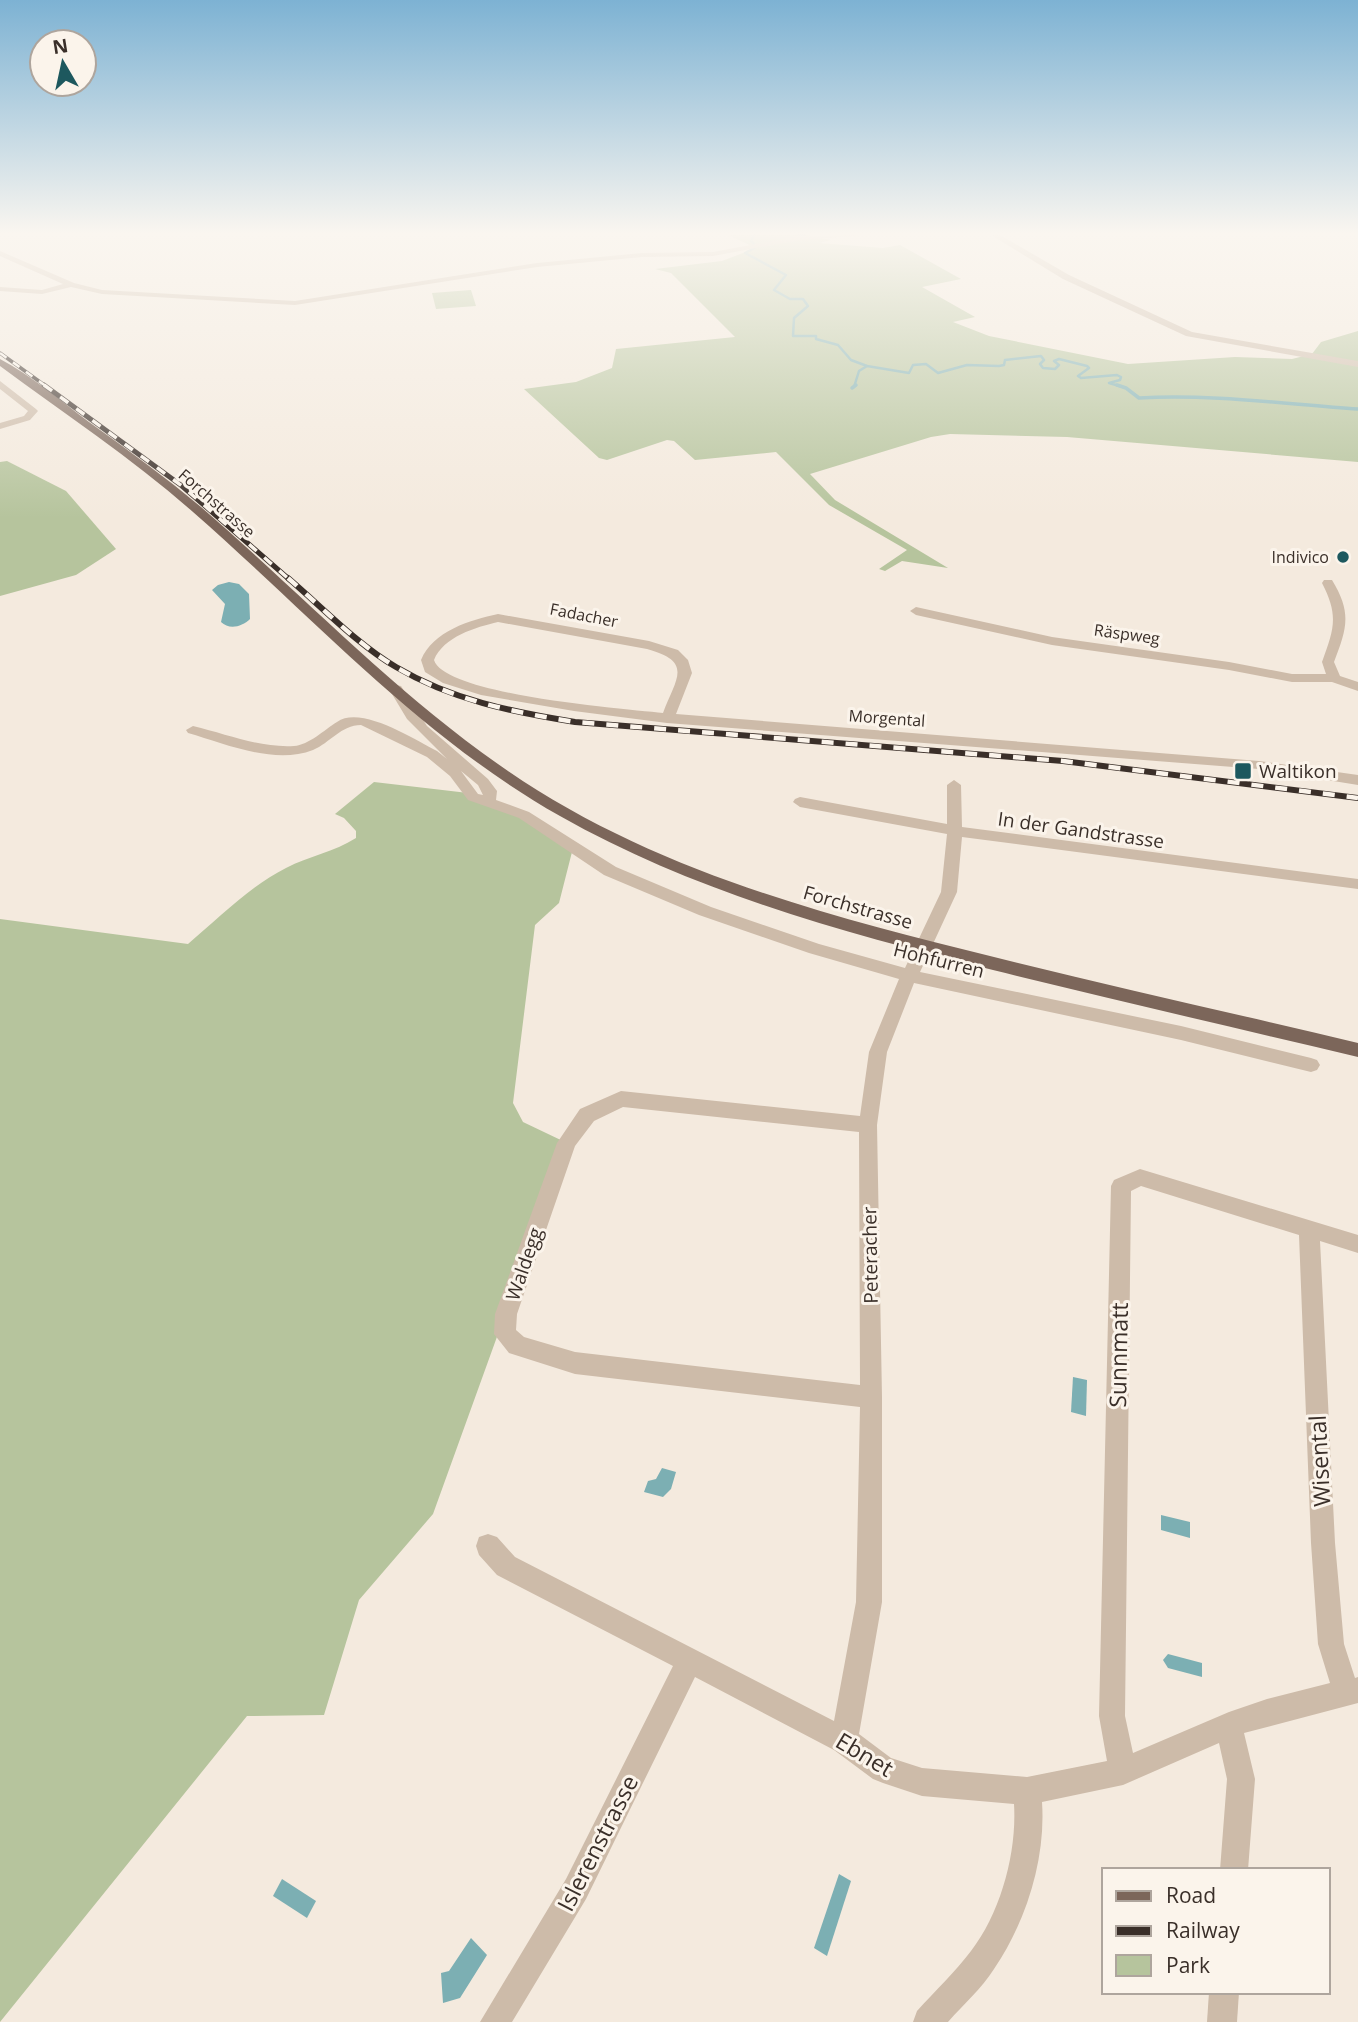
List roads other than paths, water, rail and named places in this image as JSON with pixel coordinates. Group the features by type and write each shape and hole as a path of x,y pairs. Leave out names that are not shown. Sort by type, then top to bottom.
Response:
{"main road":[{"name":"Forchstrasse","path":"0,362 182,498 396,689 469,750 556,807 635,849 724,886 797,912 877,935 1358,1050"}],"street":[{"path":"1179,329 1221,341 1358,364"},
{"path":"0,384 33,411 23,419 0,426"},
{"path":"1328,583 1338,602 1342,628 1328,662 1334,678 1358,687"},
{"name":"Räspweg","path":"916,611 1052,641 1229,666 1292,678 1334,678"},
{"name":"Fadacher","path":"427,660 429,653 439,643 453,634 486,620 498,618 649,645 671,651 685,666 685,673 667,719"},
{"name":"Morgental","path":"427,660 430,670 438,677 459,684 592,710 667,719 1259,765 1358,779"},
{"name":"Forchstrasse","path":"396,689 402,703 425,732 483,782 490,791 490,797 485,803"},
{"path":"193,730 250,747 296,750 310,746 347,721 363,721 432,754 455,773 468,793 485,803"},
{"name":"Peteracher","path":"844,1740 869,1602 871,1396 868,1125 877,1052 949,892 955,832 954,785"},
{"name":"In der Gandstrasse","path":"800,802 955,832 1358,884"},
{"name":"Hohfurren","path":"485,803 524,815 610,871 705,911 815,949 913,968 1096,1018 1181,1033 1311,1065"},
{"name":"Waldegg","path":"868,1125 621,1100 587,1115 567,1143 506,1314 505,1334 517,1346 575,1363 871,1396"},
{"name":"Sunnmatt","path":"1123,1771 1112,1716 1121,1186 1140,1177 1358,1244"},
{"name":"Wisental","path":"1309,1228 1331,1644 1352,1691"},
{"name":"Ebnet","path":"488,1546 506,1566 844,1740 883,1769 922,1782 1027,1791 1123,1771 1228,1725 1267,1712 1352,1691"},
{"name":"Islerenstrasse","path":"495,2022 576,1889 690,1659"},
{"path":"1228,1725 1241,1779 1234,1868"},
{"path":"928,2022 983,1960 1010,1912 1030,1830 1027,1791"},
{"path":"1222,2022 1224,1994"}],"water":[{"path":"229,582 239,584 249,594 250,619 235,626 221,622 225,604 212,590"},
{"path":"1073,1377 1087,1380 1086,1416 1071,1412"},
{"path":"662,1468 676,1472 671,1489 663,1497 644,1492 648,1481 656,1479"},
{"path":"1161,1515 1190,1522 1190,1538 1161,1530"},
{"path":"1168,1654 1202,1663 1202,1677 1168,1668 1163,1660"},
{"path":"839,1874 851,1881 827,1956 814,1948"},
{"path":"282,1879 316,1901 307,1918 273,1896"},
{"path":"471,1938 487,1955 460,1998 443,2003 441,1973 449,1971"}],"waterway":[{"path":"793,329 793,336 816,336 816,339 838,345 851,360 867,366"},
{"path":"867,366 909,373 913,365 926,364 938,373 967,365 999,366 1004,365 1005,360 1041,356 1044,360 1040,364 1043,368 1055,369 1059,365 1054,361 1059,359 1087,366 1089,368 1078,376 1081,378 1117,375 1121,377 1120,380 1109,383 1123,387"},
{"path":"854,386 859,371 867,366"},
{"path":"1117,385 1123,387"},
{"path":"1123,387 1139,398 1221,398 1358,409"}],"railway":[{"path":"0,353 47,387"},
{"path":"44,385 182,486 290,580"},
{"path":"288,578 354,637 396,667 461,696 528,714 575,722 1063,761 1358,798"}],"place":[{"name":"Indivico","path":"1343,557"},
{"name":"Waltikon","path":"1243,771"}]}
